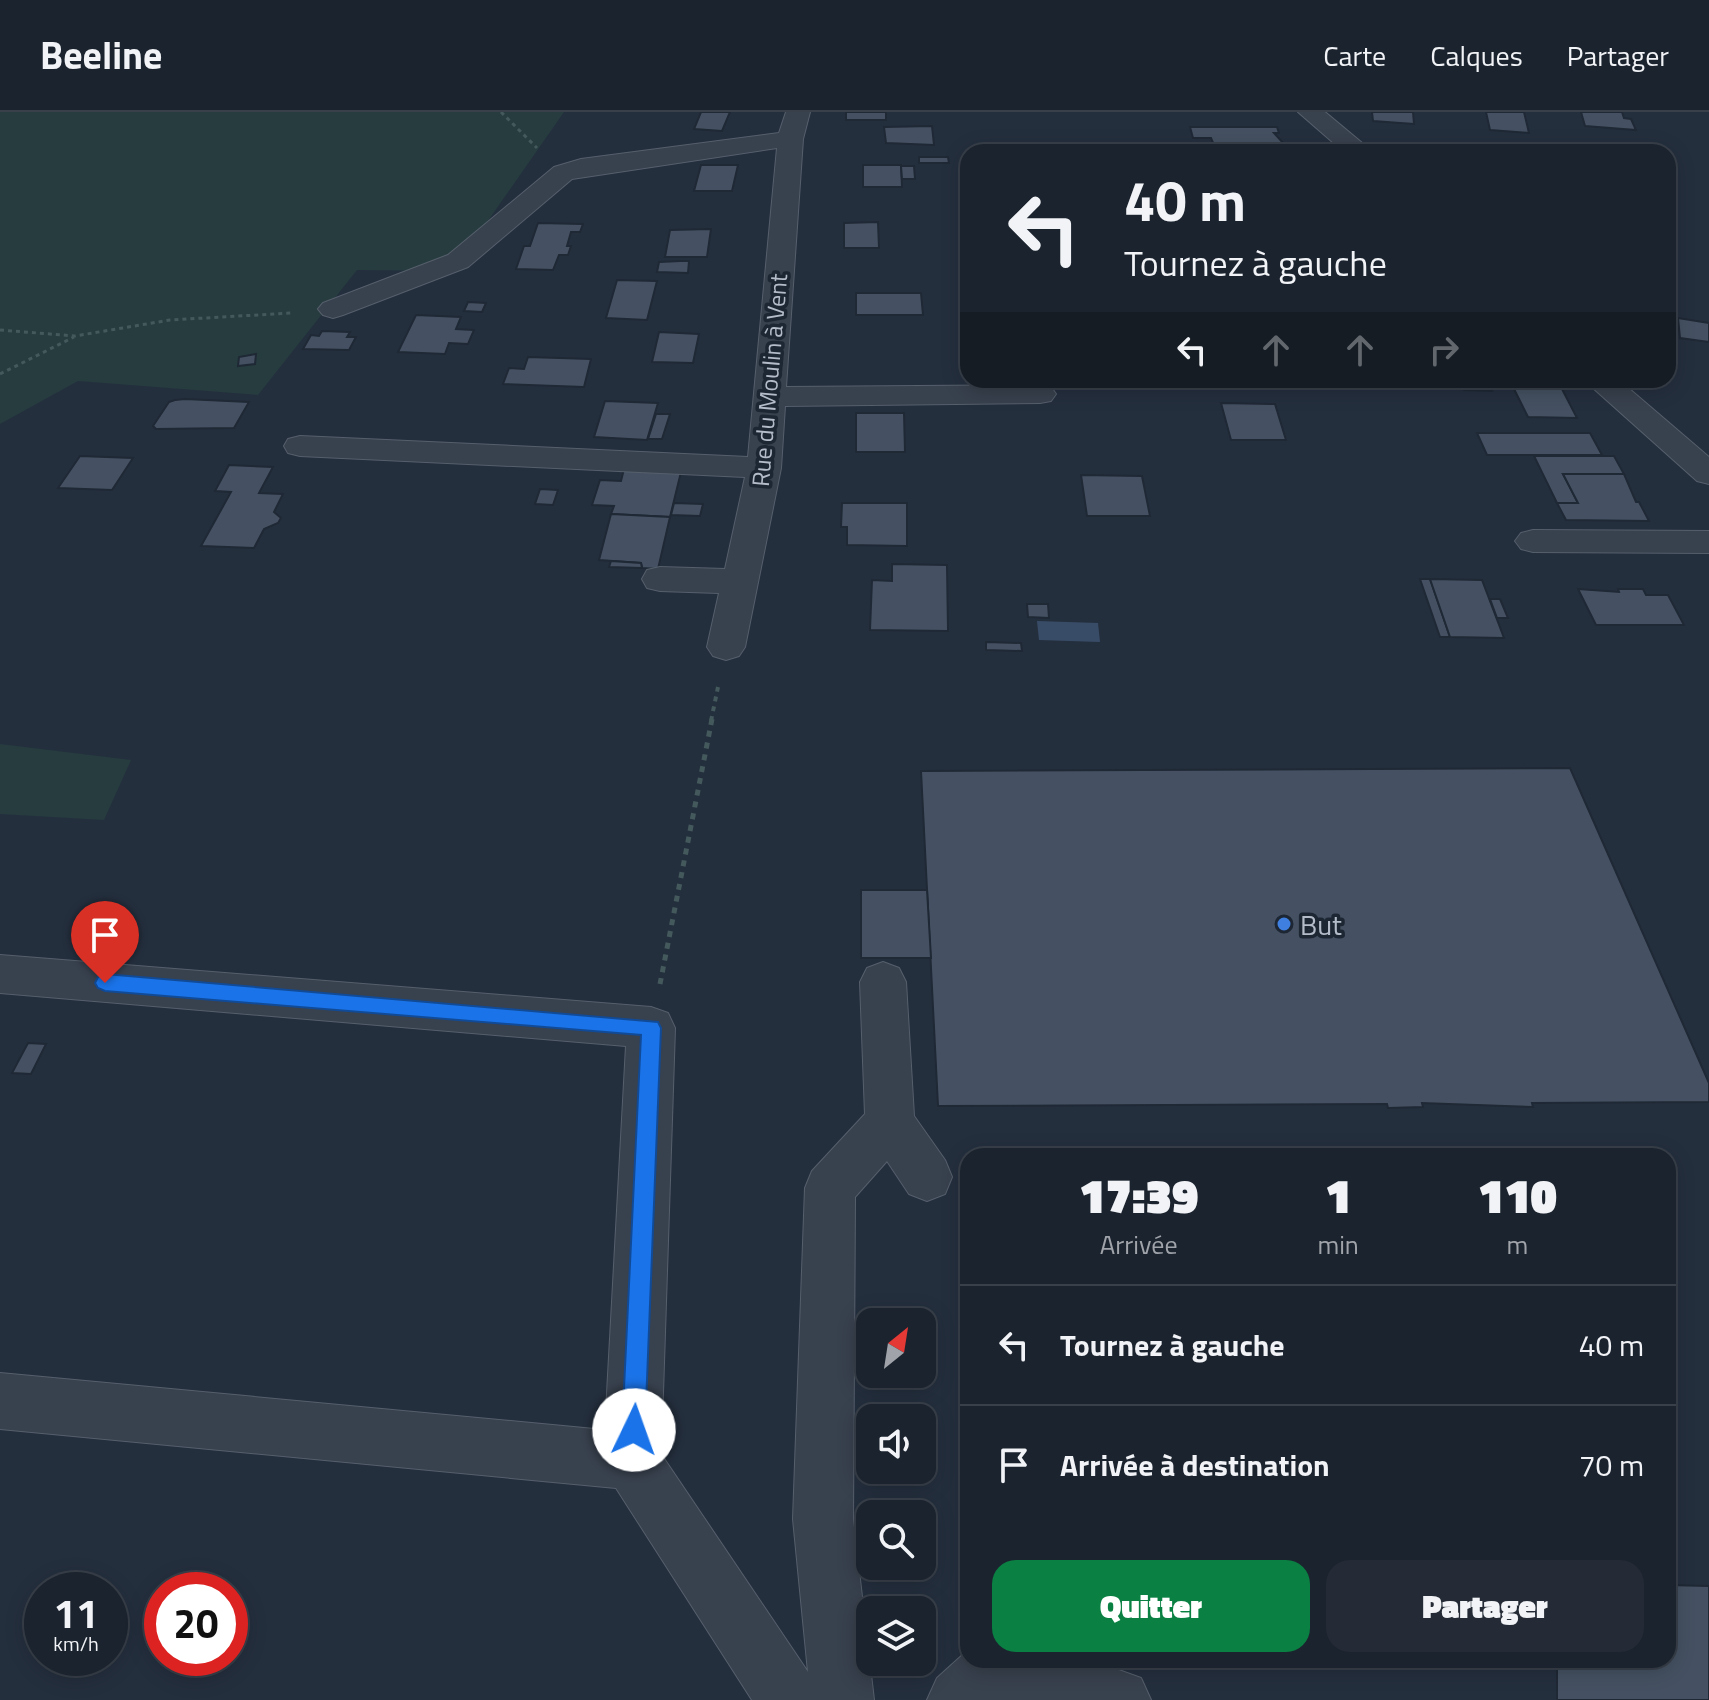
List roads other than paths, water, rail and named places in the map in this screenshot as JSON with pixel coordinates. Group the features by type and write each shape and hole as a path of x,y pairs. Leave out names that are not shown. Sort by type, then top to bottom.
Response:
{"street":[{"path":"1310,112 1350,144"},
{"path":"333,309 458,261 563,173 794,125"},
{"name":"Rue du Moulin à Vent","path":"726,647 764,468 794,125"},
{"path":"1609,388 1709,474"},
{"path":"769,397 1040,394"},
{"path":"300,446 764,468"},
{"path":"1533,541 1709,542"},
{"path":"660,579 740,582"},
{"path":"883,982 890,1122 927,1177"},
{"path":"6,986 651,1028 632,1461 789,1700"},
{"path":"842,1700 823,1519 830,1188 890,1122"},
{"path":"0,1401 632,1461"},
{"path":"986,1675 1119,1700"}],"water":[{"path":"1037,621 1098,623 1100,642 1039,640"}],"place":[{"name":"But","path":"1284,924"}]}
